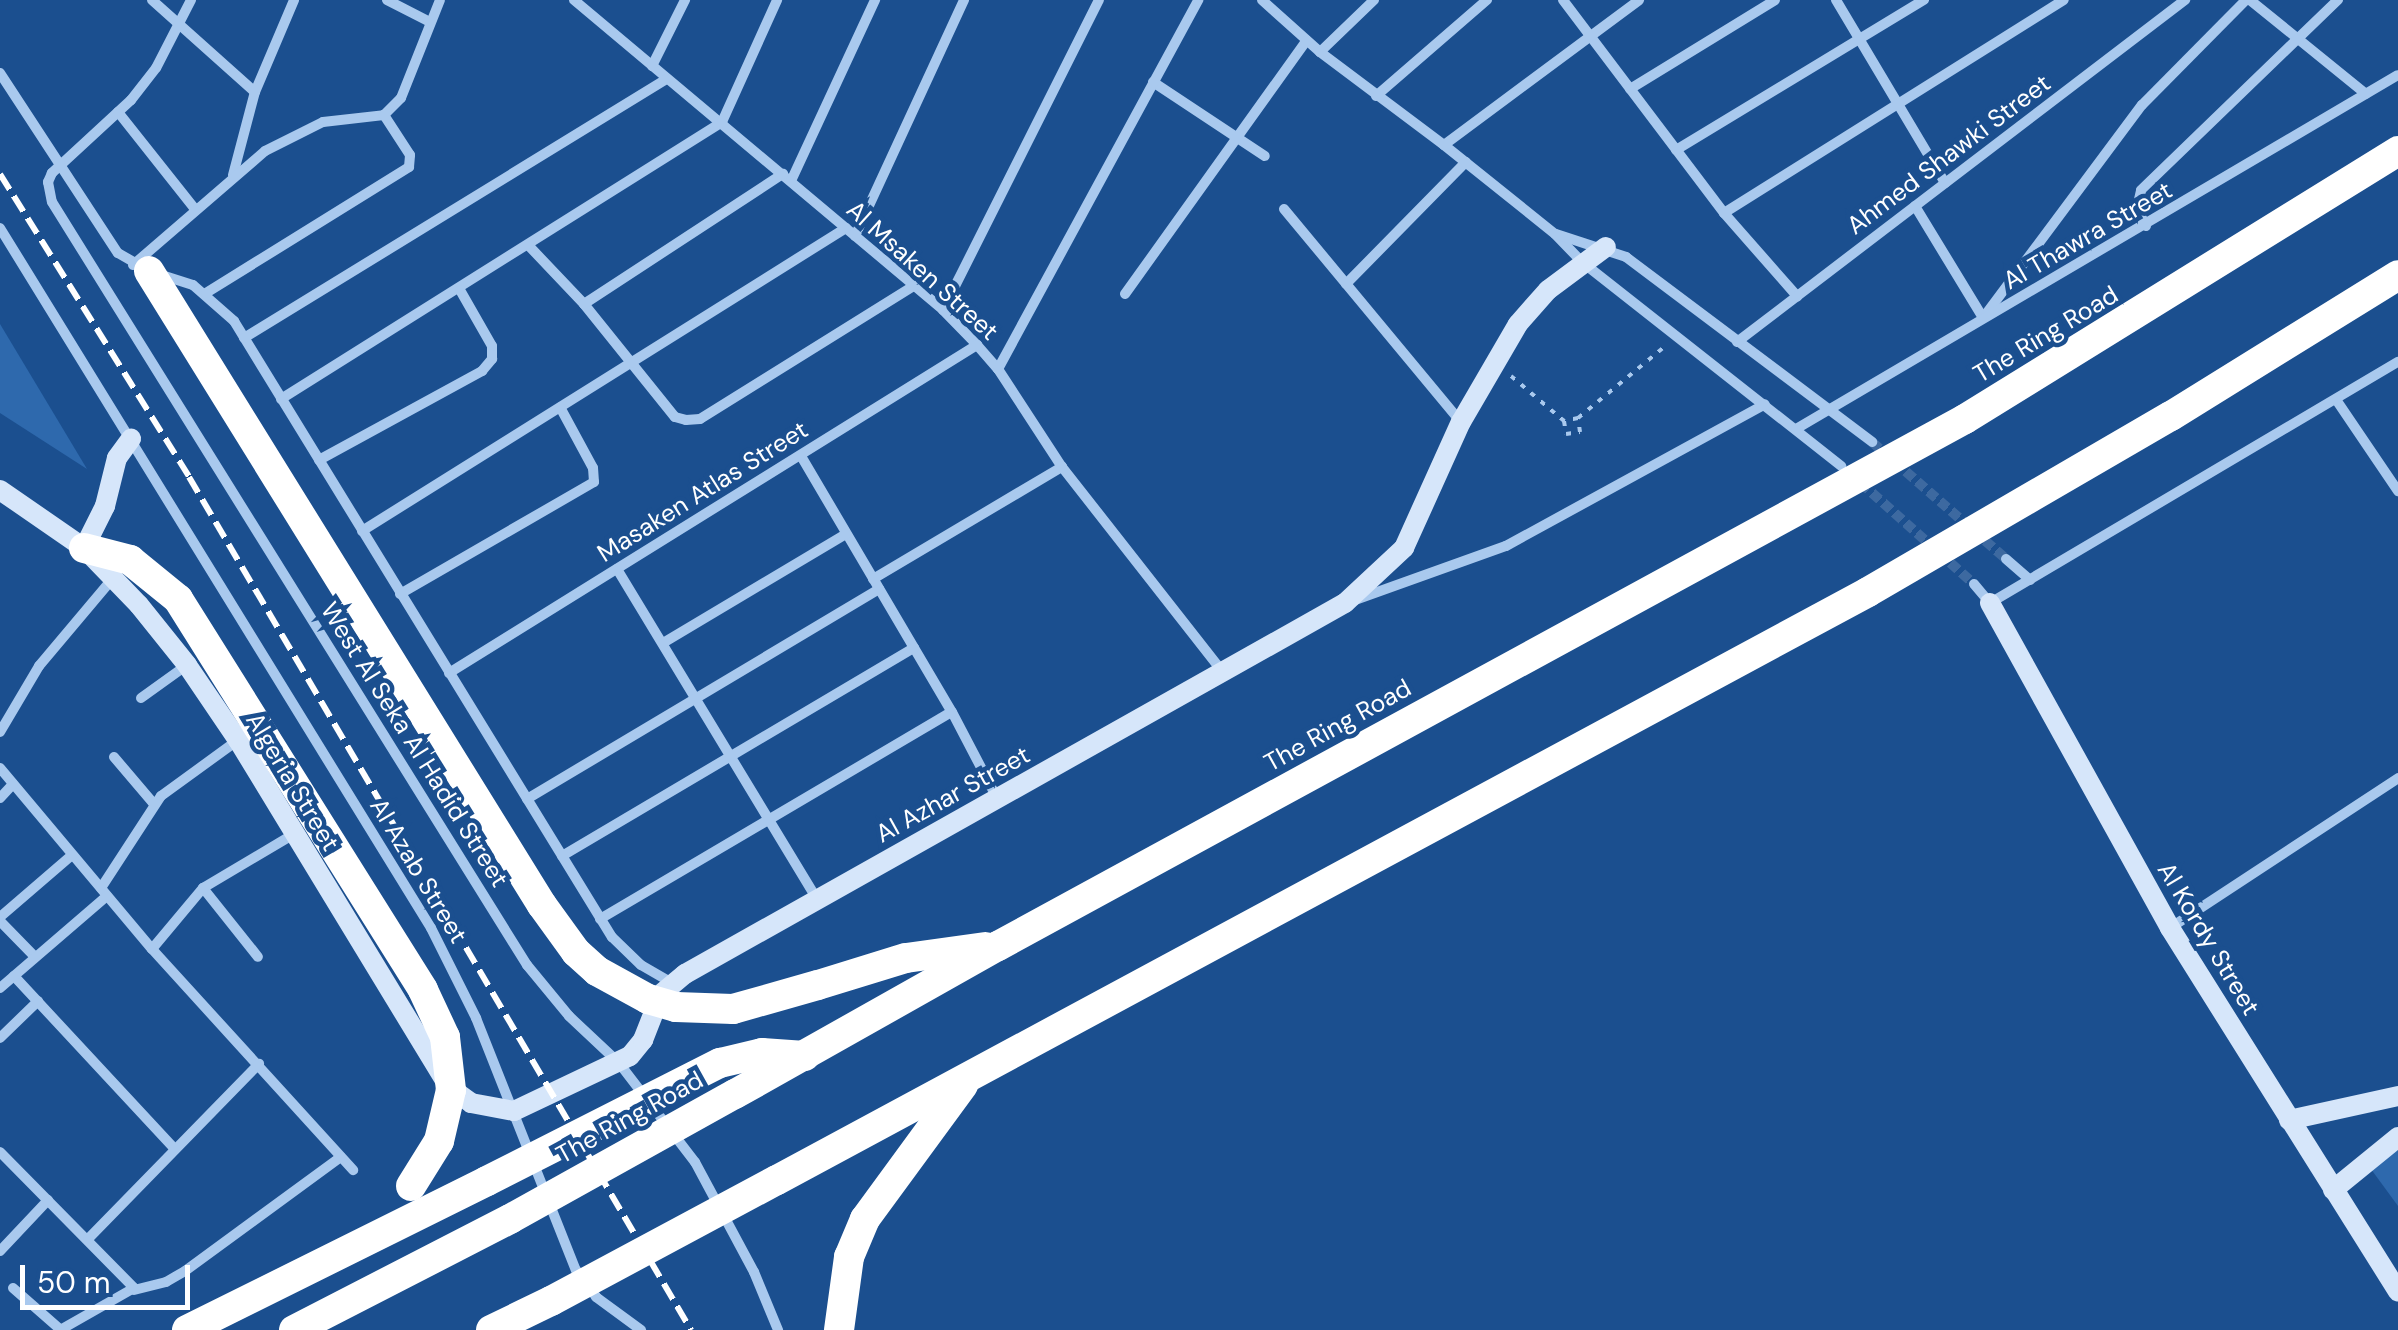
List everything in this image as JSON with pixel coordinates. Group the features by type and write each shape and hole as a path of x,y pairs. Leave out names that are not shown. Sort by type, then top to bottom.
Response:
{"highway":[{"name":"The Ring Road","path":"294,1330 510,1218 998,946 1965,419 2398,151"},
{"path":"141,268 557,930 576,952 622,987 676,1007 734,1009 906,958 998,946"},
{"path":"491,1330 970,1077 1868,592 2171,416 2398,275"},
{"path":"84,548 130,560 178,599 436,1012 450,1063 451,1090 439,1141 411,1186 354,1248"},
{"path":"187,1330 720,1064 762,1053 805,1056"},
{"path":"839,1330 849,1257 864,1220 970,1077"}],"street":[{"path":"152,0 255,92"},
{"path":"59,166 118,112 156,68 192,0"},
{"path":"233,176 255,92 294,0"},
{"path":"387,0 430,22"},
{"path":"141,268 195,209 265,151 323,122 384,116 400,98 440,0"},
{"name":"Al Msaken Street","path":"574,0 914,286 977,345 998,369 1062,467 1223,672"},
{"path":"652,66 684,0"},
{"path":"281,399 722,122 777,0"},
{"path":"584,304 787,178 874,0"},
{"path":"362,530 850,232 964,0"},
{"path":"942,310 1100,0"},
{"path":"998,369 1198,0"},
{"path":"1262,0 1320,52 1444,144 1555,234 1582,262 1841,466"},
{"path":"1320,52 1374,0"},
{"path":"1376,96 1487,0"},
{"path":"1563,0 1724,213 1798,296"},
{"path":"1444,144 1639,0"},
{"path":"1630,89 1774,0"},
{"path":"1836,0 1945,183"},
{"path":"1676,150 1924,0"},
{"path":"1724,213 2064,0"},
{"name":"Ahmed Shawki Street","path":"1737,342 2184,0"},
{"path":"1914,206 1983,318 2142,105 2248,0 2366,94"},
{"path":"2146,226 2137,208 2141,190 2299,42 2338,0"},
{"path":"1126,294 1307,40"},
{"path":"0,73 118,253 141,268 179,278 206,293 244,338 600,918 628,954 672,983 654,1006 643,1040 619,1063 514,1111"},
{"name":"Al Thawra Street","path":"1796,429 2398,76"},
{"path":"244,338 667,79"},
{"path":"1153,82 1265,156"},
{"path":"118,112 195,209"},
{"path":"206,293 409,166 410,156 384,116"},
{"path":"1346,284 1466,162"},
{"name":"West Al Seka Al Hadid Street","path":"59,166 48,182 52,202 527,965 569,1016 619,1063 695,1162 754,1272 778,1330"},
{"path":"1284,209 1461,422"},
{"name":"Al Azab Street","path":"0,228 431,928 476,1018 576,1270 596,1298 640,1330"},
{"path":"1555,234 1606,246 1626,257 1872,442"},
{"path":"529,246 584,304 675,417 700,418 914,286"},
{"name":"Al Azhar Street","path":"1344,603 1404,548 1461,422 1494,362 1532,306 1606,246"},
{"path":"319,460 482,371 492,360 492,346 460,290"},
{"name":"Masaken Atlas Street","path":"449,673 977,345"},
{"path":"1974,584 1990,603 2398,362"},
{"path":"2336,401 2398,491"},
{"name":"Al Azhar Street","path":"672,983 1344,603 1431,576 1506,546 1765,404"},
{"path":"400,594 594,482 593,468 560,406"},
{"path":"84,548 105,506 117,458 131,439"},
{"path":"800,456 952,712 997,799"},
{"path":"527,799 696,698 1062,467"},
{"name":"Algeria Street","path":"0,490 84,548 114,577 186,664 238,740 448,1086 484,1108 514,1111"},
{"path":"663,643 846,534"},
{"path":"2006,559 2030,580"},
{"path":"617,569 817,900"},
{"path":"0,732 39,666 114,577"},
{"name":"Al Kordy Street","path":"1990,603 2170,928 2398,1290"},
{"path":"562,856 914,648"},
{"path":"140,698 186,664"},
{"path":"600,918 952,712"},
{"path":"0,988 104,892 154,804 238,740"},
{"path":"114,757 154,804"},
{"path":"0,768 152,949 353,1170"},
{"path":"2170,928 2398,778"},
{"path":"0,798 13,784"},
{"path":"152,949 203,888 295,834"},
{"path":"35,958 0,919 72,855"},
{"path":"203,888 258,957"},
{"path":"14,976 174,1148"},
{"path":"0,1038 38,1001"},
{"path":"88,1240 259,1064"},
{"path":"2289,1120 2398,1096"},
{"path":"2333,1190 2398,1136"},
{"path":"0,1152 134,1290"},
{"path":"13,1288 61,1330 134,1290 166,1282 341,1157"},
{"path":"0,1251 48,1200"}],"path":[{"path":"1564,421 1578,418 1679,335"},
{"path":"1494,362 1564,421 1566,434 1576,436 1582,428 1578,418"}],"shaded area":[{"path":"0,324 87,469 0,413"},
{"path":"2398,1150 2398,1206 2368,1165"}],"tunnel":[{"path":"1872,442 2006,559"},
{"path":"1861,483 1974,584"}],"railway":[{"path":"0,174 189,477 691,1330"}]}
